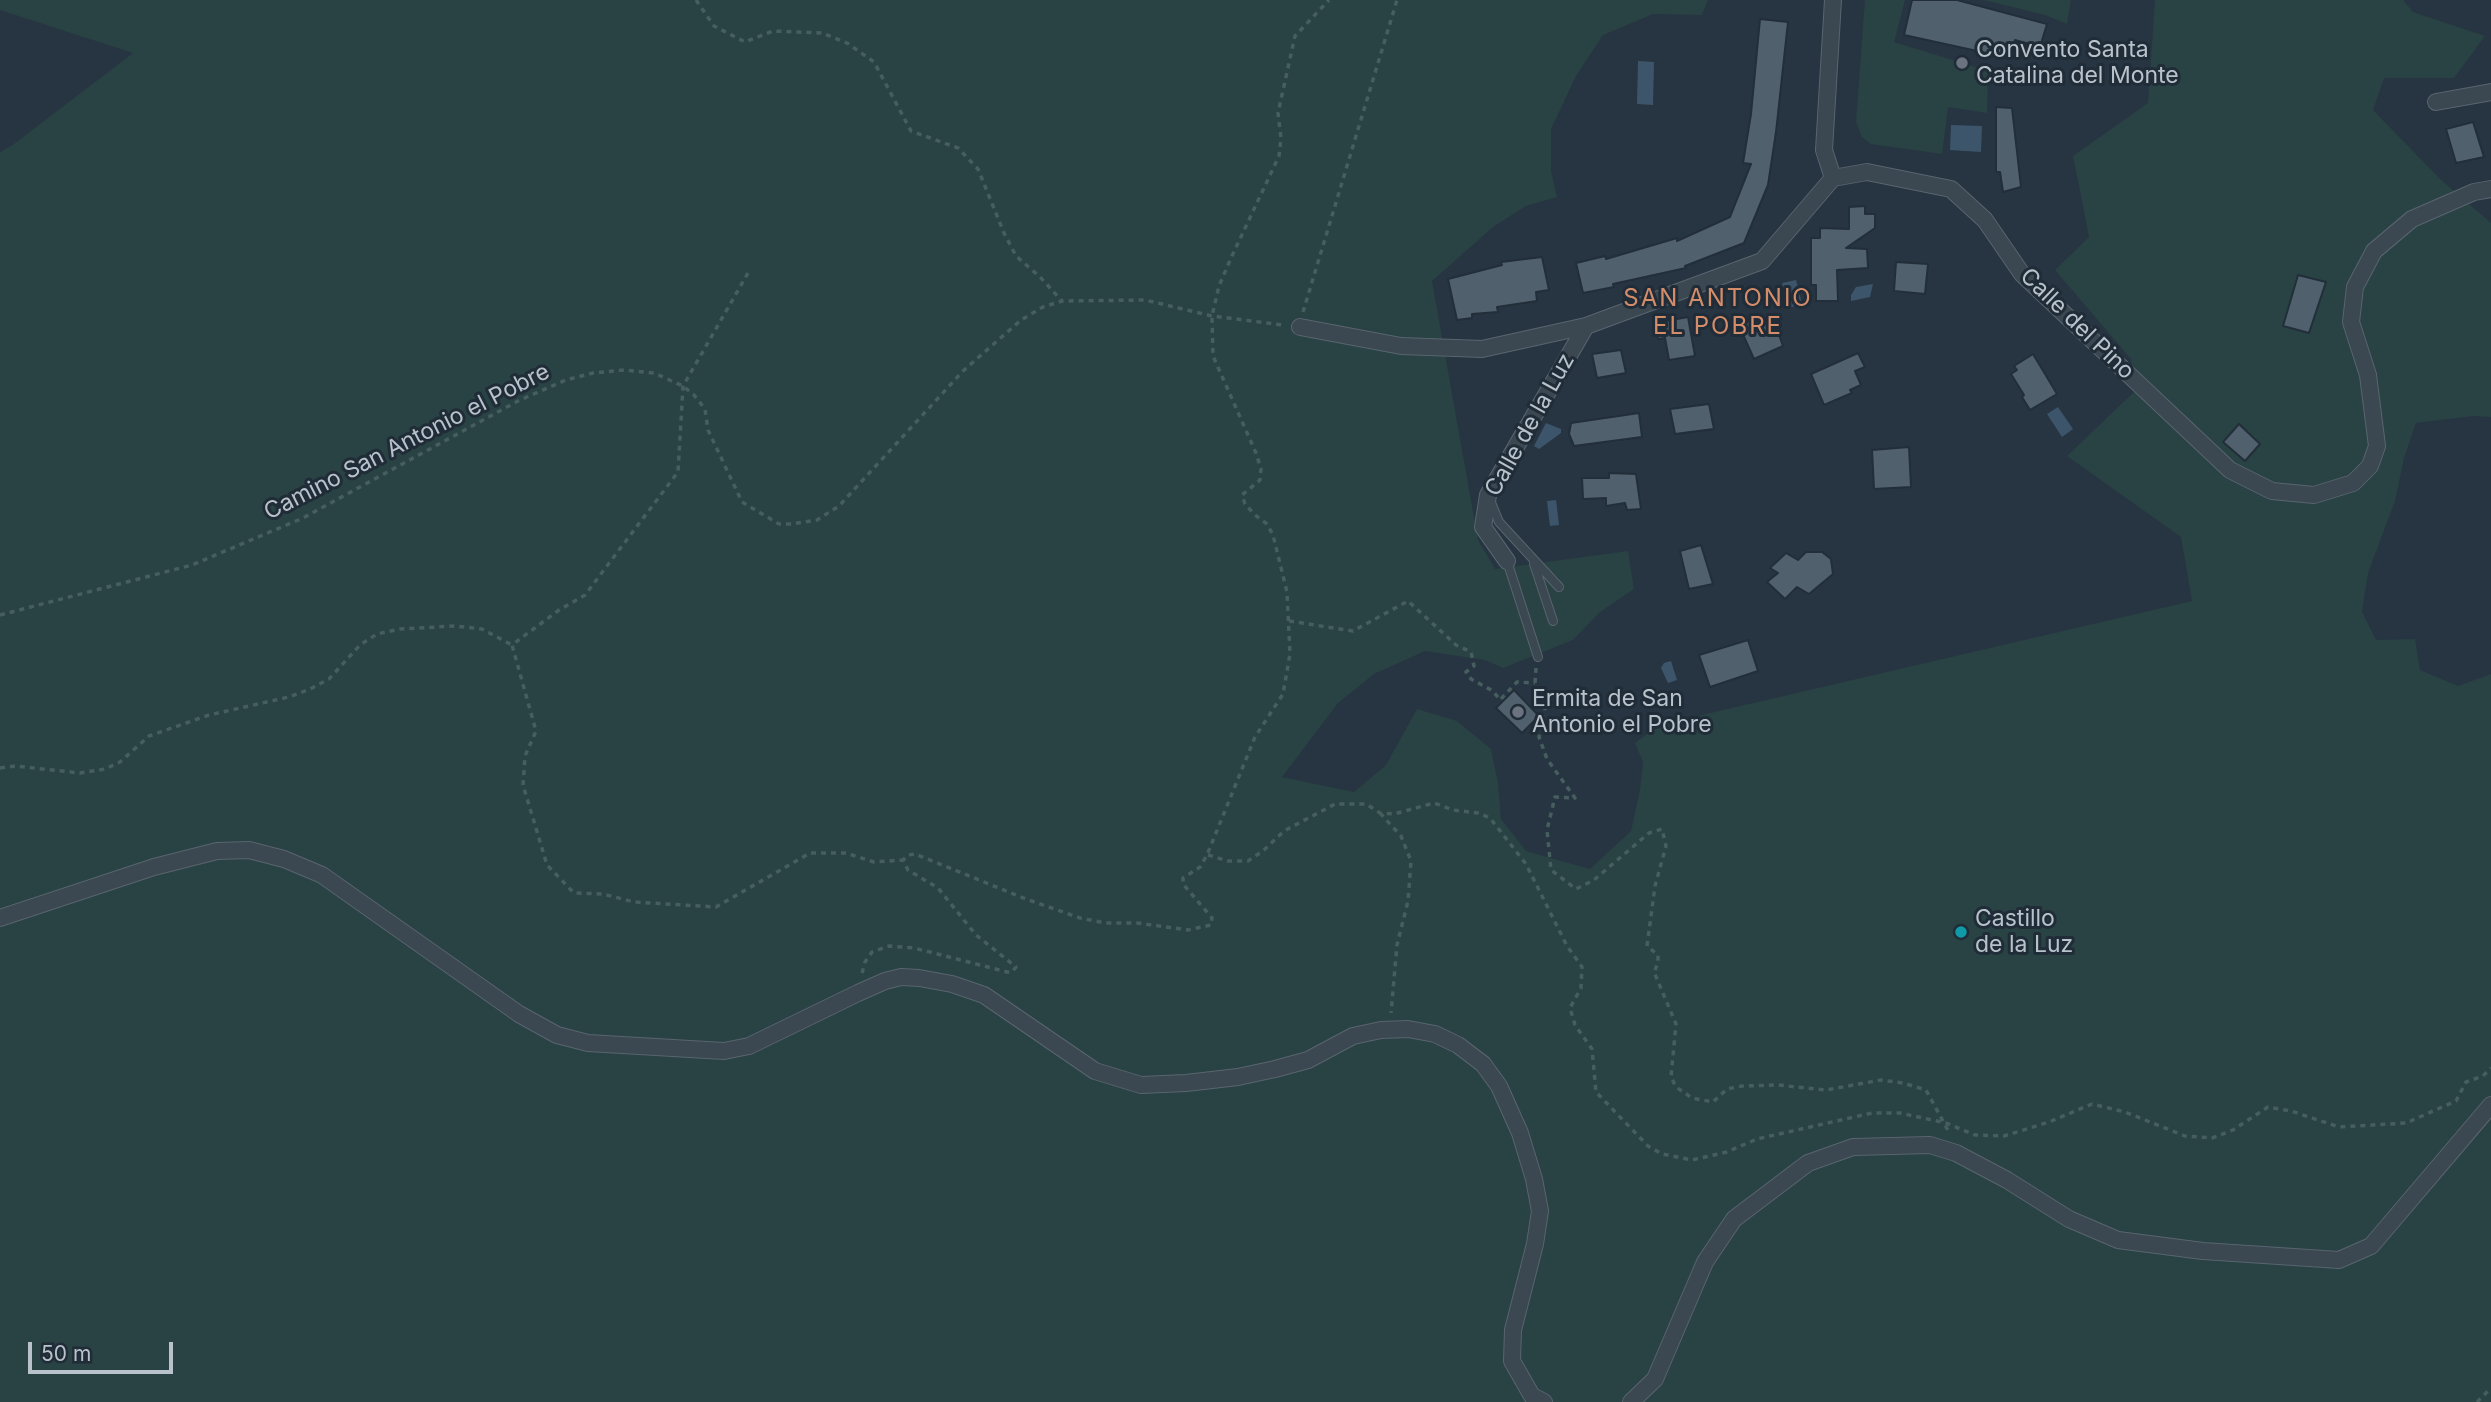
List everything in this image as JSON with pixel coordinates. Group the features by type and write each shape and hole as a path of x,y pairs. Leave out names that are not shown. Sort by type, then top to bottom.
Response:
{"street":[{"path":"1300,327 1401,346 1482,349 1586,326 1762,261 1833,178 1824,150 1833,0"},
{"path":"2436,102 2491,92"},
{"name":"Calle del Pino","path":"1833,178 1867,172 1951,189 1985,220 2022,274 2230,470 2272,491 2314,495 2353,483 2370,466 2377,446 2368,375 2351,322 2355,287 2374,251 2412,219 2474,192 2491,189"},
{"name":"Calle de la Luz","path":"1507,561 1483,527 1488,495 1586,326"},
{"path":"0,918 154,867 217,851 248,850 284,859 322,875 519,1014 556,1035 578,1041 724,1051 750,1046 858,993 885,981 901,978 919,978 952,984 984,995 1095,1071 1141,1085 1238,1077 1276,1069 1307,1060 1353,1036 1408,1029 1435,1034 1458,1045 1483,1063 1499,1086 1520,1133 1534,1179 1540,1211 1535,1244 1513,1330 1512,1361 1532,1396 1544,1402"},
{"path":"1631,1402 1655,1379 1705,1262 1734,1219 1808,1163 1853,1147 1930,1145 1956,1153 2007,1180 2069,1219 2118,1240 2203,1251 2339,1261 2371,1246 2491,1105"}],"lane":[{"path":"1488,495 1499,522 1559,587"},
{"path":"1532,560 1553,621"},
{"path":"1507,561 1538,657"}],"path":[{"path":"696,0 714,26 746,42 773,31 822,33 847,43 874,62 911,131 958,148 978,169 1016,256 1040,277 1062,302"},
{"path":"0,768 15,766 80,773 105,769 120,762 149,736 209,715 289,697 310,689 329,679 360,645 377,634 400,629 455,626 482,629 512,645 536,731 525,756 523,785 547,865 574,893 603,894 634,902 716,907 810,853 846,853 874,862 903,860 908,855 915,854 1080,918 1105,923 1137,923 1188,930 1211,925 1212,918 1184,884 1183,878 1200,867 1208,855 1255,737 1283,694 1290,654 1287,592 1273,536 1267,524 1245,504 1241,495 1260,480 1261,469 1213,356 1212,316 1231,258 1279,156 1281,138 1278,114 1295,36 1329,0"},
{"path":"1300,327 1397,0"},
{"path":"512,645 559,610 585,595 678,472 683,386 748,272"},
{"name":"Camino San Antonio el Pobre","path":"0,615 192,565 303,518 518,401 566,380 593,373 624,370 654,373 683,386 705,410 708,430 742,502 779,524 817,520 839,506 963,371 1021,320 1043,307 1062,302 1145,300 1212,316 1300,327"},
{"path":"1289,621 1353,631 1408,601 1456,645 1471,652 1474,666 1466,672 1471,679 1493,691 1500,700 1517,682 1535,683"},
{"path":"1538,657 1535,683 1546,704 1539,737 1546,759 1575,799 1555,797 1546,830 1551,870 1576,889 1594,880 1649,833 1662,829 1666,846 1655,886 1647,946 1658,955 1654,972 1676,1024 1671,1077 1675,1087 1692,1098 1713,1102 1727,1089 1742,1086 1778,1085 1826,1090 1881,1080 1926,1090 1945,1123 1956,1153"},
{"path":"1380,813 1394,814 1434,803 1490,818 1525,864 1567,946 1582,967 1581,988 1570,1008 1575,1025 1592,1049 1596,1092 1640,1138 1662,1154 1692,1160 1727,1152 1757,1139 1872,1113 1900,1113 1945,1123 1975,1135 2004,1136 2049,1122 2092,1104 2125,1112 2185,1136 2212,1138 2233,1130 2268,1107 2291,1111 2339,1127 2406,1123 2456,1101 2466,1082 2483,1076 2491,1068"},
{"path":"1208,855 1228,861 1248,861 1284,831 1335,804 1366,804 1380,813 1401,836 1411,861 1408,901 1397,945 1390,1030"},
{"path":"858,993 865,961 872,952 889,946 914,948 1007,972 1016,968 976,935 938,888 908,870 903,860"},
{"path":"2477,1402 2491,1388"}],"green space":[{"path":"0,0 1708,0 1702,15 1653,14 1603,35 1576,76 1551,129 1551,171 1557,197 1526,206 1493,227 1432,281 1478,540 1495,569 1628,551 1634,589 1600,612 1573,640 1503,668 1485,660 1425,651 1374,674 1338,703 1282,777 1354,792 1386,765 1417,709 1457,721 1491,749 1498,783 1501,819 1526,851 1590,869 1631,831 1643,762 1635,743 1659,725 2192,601 2181,537 2067,456 2135,391 2131,359 2055,270 2089,237 2073,156 2148,103 2155,0 2403,0 2413,12 2485,36 2454,78 2384,78 2373,110 2439,178 2491,223 2491,417 2473,416 2416,423 2404,458 2395,501 2368,573 2362,612 2376,640 2415,639 2420,670 2458,686 2491,674 2491,1402 0,1402 0,152 133,53 0,10"},
{"path":"1865,0 1905,0 1894,42 1988,71 1987,113 1948,107 1942,154 1871,144 1862,137 1856,122"},
{"path":"1984,0 2071,0 2067,24 2045,15"}],"water":[{"path":"1638,61 1654,62 1653,105 1637,104"},
{"path":"1951,125 1982,126 1981,152 1950,150"},
{"path":"1796,280 1802,304 1788,308 1782,283"},
{"path":"1873,284 1870,297 1851,301 1856,287"},
{"path":"2058,407 2073,429 2062,437 2047,414"},
{"path":"1546,423 1561,429 1561,433 1539,449 1534,446"},
{"path":"1556,500 1559,525 1550,526 1547,501"},
{"path":"1671,661 1677,680 1668,683 1661,668 1664,663"}],"building":[{"path":"1912,0 1957,0 2047,24 2040,47 2015,40 2009,58 1904,35"},
{"path":"1760,19 1788,22 1768,185 1744,243 1685,266 1686,268 1583,293 1576,263 1605,256 1606,259 1677,238 1677,241 1730,217 1751,164 1743,163 1751,114"},
{"path":"1996,107 2012,108 2021,187 2003,192 2000,172 1996,172"},
{"path":"2473,122 2484,157 2456,163 2446,129"},
{"path":"1865,206 1865,214 1875,214 1875,228 1846,248 1867,249 1868,268 1837,270 1838,301 1816,301 1816,285 1811,285 1811,238 1820,238 1820,228 1849,229 1849,207"},
{"path":"1542,257 1549,290 1536,292 1537,301 1497,307 1498,312 1472,314 1472,318 1457,320 1448,279 1502,265 1501,262"},
{"path":"1896,262 1928,264 1925,294 1894,291"},
{"path":"2298,275 2326,282 2309,333 2283,326"},
{"path":"1688,317 1695,356 1669,360 1665,338 1658,339 1655,323"},
{"path":"1755,318 1759,324 1773,318 1783,346 1754,359 1741,330 1745,329 1743,323"},
{"path":"1621,350 1626,373 1597,378 1592,354"},
{"path":"1858,353 1865,367 1855,371 1861,385 1850,390 1852,393 1824,405 1811,374"},
{"path":"2033,354 2057,394 2030,410 2011,374 2017,370 2014,366"},
{"path":"1709,404 1714,429 1675,434 1670,409"},
{"path":"1639,413 1642,437 1574,446 1569,434 1571,423"},
{"path":"2239,424 2260,444 2245,461 2223,442"},
{"path":"1909,447 1911,487 1874,489 1872,450"},
{"path":"1609,473 1636,474 1641,509 1627,510 1625,503 1606,506 1606,498 1583,499 1582,478 1609,478"},
{"path":"1701,545 1713,584 1689,589 1680,551"},
{"path":"1806,552 1822,552 1831,559 1833,574 1809,594 1797,587 1785,599 1767,582 1778,573 1770,568 1786,553 1798,560"},
{"path":"1748,640 1758,671 1710,687 1699,655"},
{"name":"Ermita de San Antonio el Pobre","path":"1514,690 1539,716 1522,733 1496,708"}],"place":[{"name":"Convento Santa Catalina del Monte","path":"1962,63"},
{"name":"Ermita de San Antonio el Pobre","path":"1518,712"},
{"name":"Castillo de la Luz","path":"1961,932"}],"district":[{"name":"SAN ANTONIO EL POBRE","path":"1718,313"}]}
